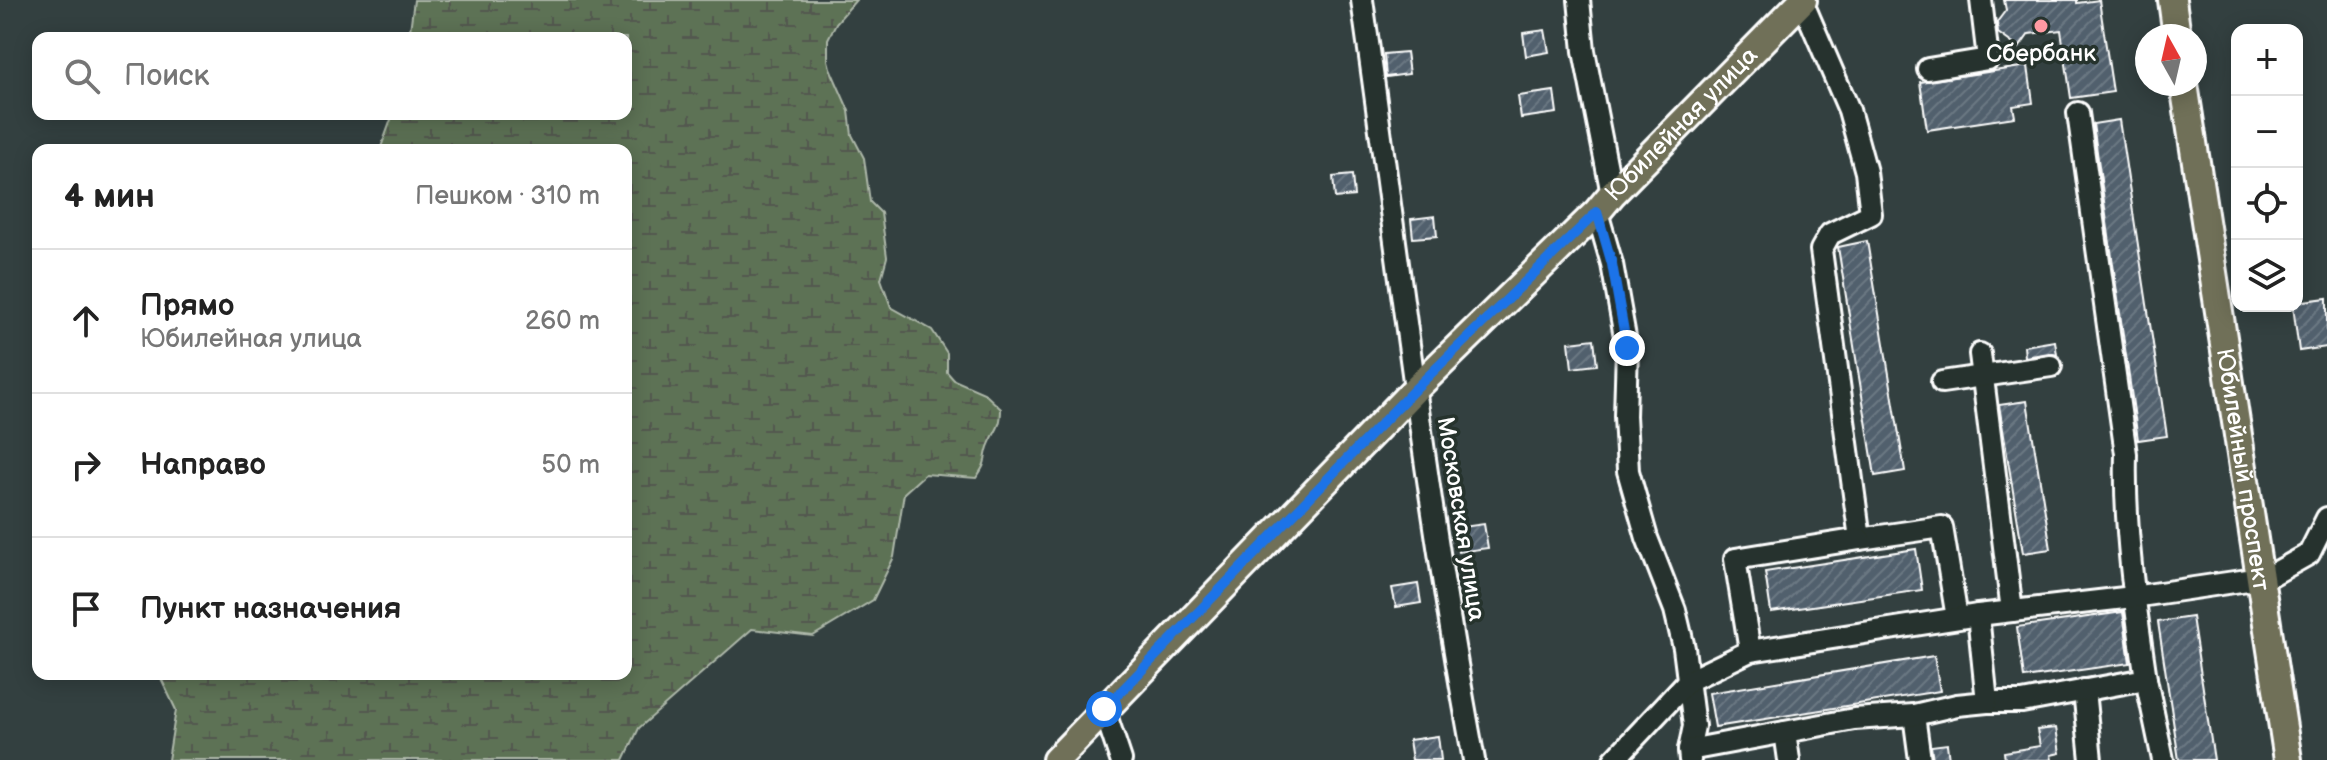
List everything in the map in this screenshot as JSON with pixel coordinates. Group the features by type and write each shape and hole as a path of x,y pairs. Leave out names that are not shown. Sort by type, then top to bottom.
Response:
{"main road":[{"path":"2172,0 2175,24"},
{"name":"Юбилейная улица","path":"1056,760 1415,389 1803,1"},
{"name":"Юбилейный проспект","path":"2186,96 2288,760"}],"street":[{"name":"Московская улица","path":"1362,0 1415,389 1474,760"},
{"path":"1579,0 1612,264 1627,348 1625,416 1628,471 1647,538 1675,610 1694,726 1689,755 1854,719 1914,715 1957,705 2022,702 2146,679"},
{"path":"1928,69 1988,59 1981,0"},
{"path":"1803,1 1849,110 1866,172 1871,214 1830,234 1821,250 1860,539"},
{"path":"2078,113 2126,454 2125,499 2133,597 2163,760"},
{"path":"1980,354 2012,611"},
{"path":"1942,382 2051,366"},
{"path":"1614,760 1688,681 1750,651 1968,617 2268,577 2309,554 2327,518"},
{"path":"1750,651 1735,559 1942,527 1968,617 1987,702"},
{"path":"2084,690 2091,760"},
{"path":"1104,709 1121,760"},
{"path":"1914,715 1920,760"},
{"path":"1785,732 1789,760"}],"green space":[{"path":"414,0 856,0 836,23 828,39 828,60 849,111 852,135 864,158 870,202 881,213 887,257 881,279 891,307 932,330 947,353 947,372 954,380 984,393 1001,409 998,426 976,478 925,474 904,493 894,557 873,600 813,636 752,629 639,728 624,760 168,760 176,710 162,680 632,680 632,144 382,144 391,120 632,120 632,32 410,32"}],"building":[{"path":"2004,0 2077,0 2077,3 2099,0 2113,92 2071,98 2061,30 2029,34 2019,48 1998,33 1997,22 2006,10"},
{"path":"1545,30 1549,52 1526,56 1523,33"},
{"path":"1406,52 1409,74 1386,77 1384,54"},
{"path":"2028,66 2033,103 2013,106 2015,117 1927,130 1920,82"},
{"path":"1554,91 1557,113 1521,118 1518,96"},
{"path":"2119,120 2167,436 2138,440 2093,124"},
{"path":"1352,175 1354,196 1335,198 1333,177"},
{"path":"1435,216 1437,236 1413,238 1411,219"},
{"path":"1867,241 1905,471 1875,476 1838,247"},
{"path":"2327,298 2327,347 2299,351 2294,312 2303,312 2303,301"},
{"path":"1594,339 1597,365 1572,368 1569,342"},
{"path":"2055,341 2057,355 2049,353 2025,357 2024,346"},
{"path":"2027,401 2051,549 2023,553 1999,405"},
{"path":"1484,524 1488,548 1458,552 1455,528"},
{"path":"1916,549 1922,590 1771,612 1765,572"},
{"path":"1418,584 1421,603 1396,607 1392,588"},
{"path":"2123,612 2130,663 2024,678 2017,627"},
{"path":"2192,617 2214,760 2179,760 2158,622"},
{"path":"1934,656 1940,691 1715,727 1709,693"},
{"path":"2056,728 2060,753 2051,755 2052,760 2005,760 2004,752 2040,746 2037,730"},
{"path":"1438,736 1441,760 1412,760 1409,740"},
{"path":"1947,744 1949,760 1933,760 1931,746"}],"place":[{"name":"Сбербанк","path":"2041,26"}],"route":[{"path":"1104,709 1415,389 1597,212 1612,264 1627,348"}]}
